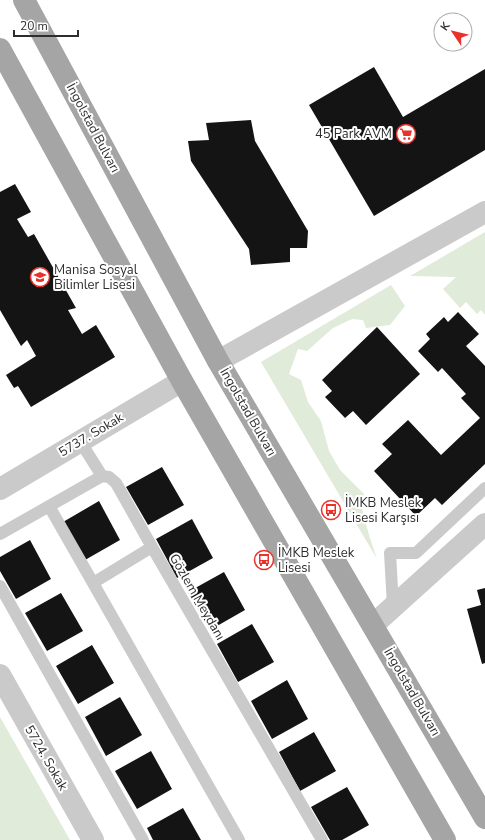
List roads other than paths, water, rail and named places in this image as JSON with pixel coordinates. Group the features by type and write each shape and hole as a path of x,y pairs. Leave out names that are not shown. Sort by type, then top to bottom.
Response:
{"main road":[{"name":"İngolstad Bulvarı","path":"24,0 218,361 485,818"},
{"path":"0,49 182,381 445,840"}],"street":[{"path":"218,361 485,212"},
{"name":"5737. Sokak","path":"0,488 182,381"},
{"path":"372,625 485,524"},
{"name":"5724. Sokak","path":"0,675 93,840"}],"lane":[{"path":"0,534 102,476 80,441"},
{"name":"Gözlem Meydanı","path":"102,476 109,477 116,483 322,840"},
{"path":"393,606 390,553 416,553 485,488"},
{"path":"49,506 239,840"},
{"path":"93,583 152,547"},
{"path":"0,586 143,840"}],"place":[{"name":"45 Park AVM","path":"406,134"},
{"name":"Manisa Sosyal Bilimler Lisesi","path":"40,277"},
{"name":"İMKB Meslek Lisesi Karşısı","path":"331,510"},
{"name":"İMKB Meslek Lisesi","path":"264,560"}]}
